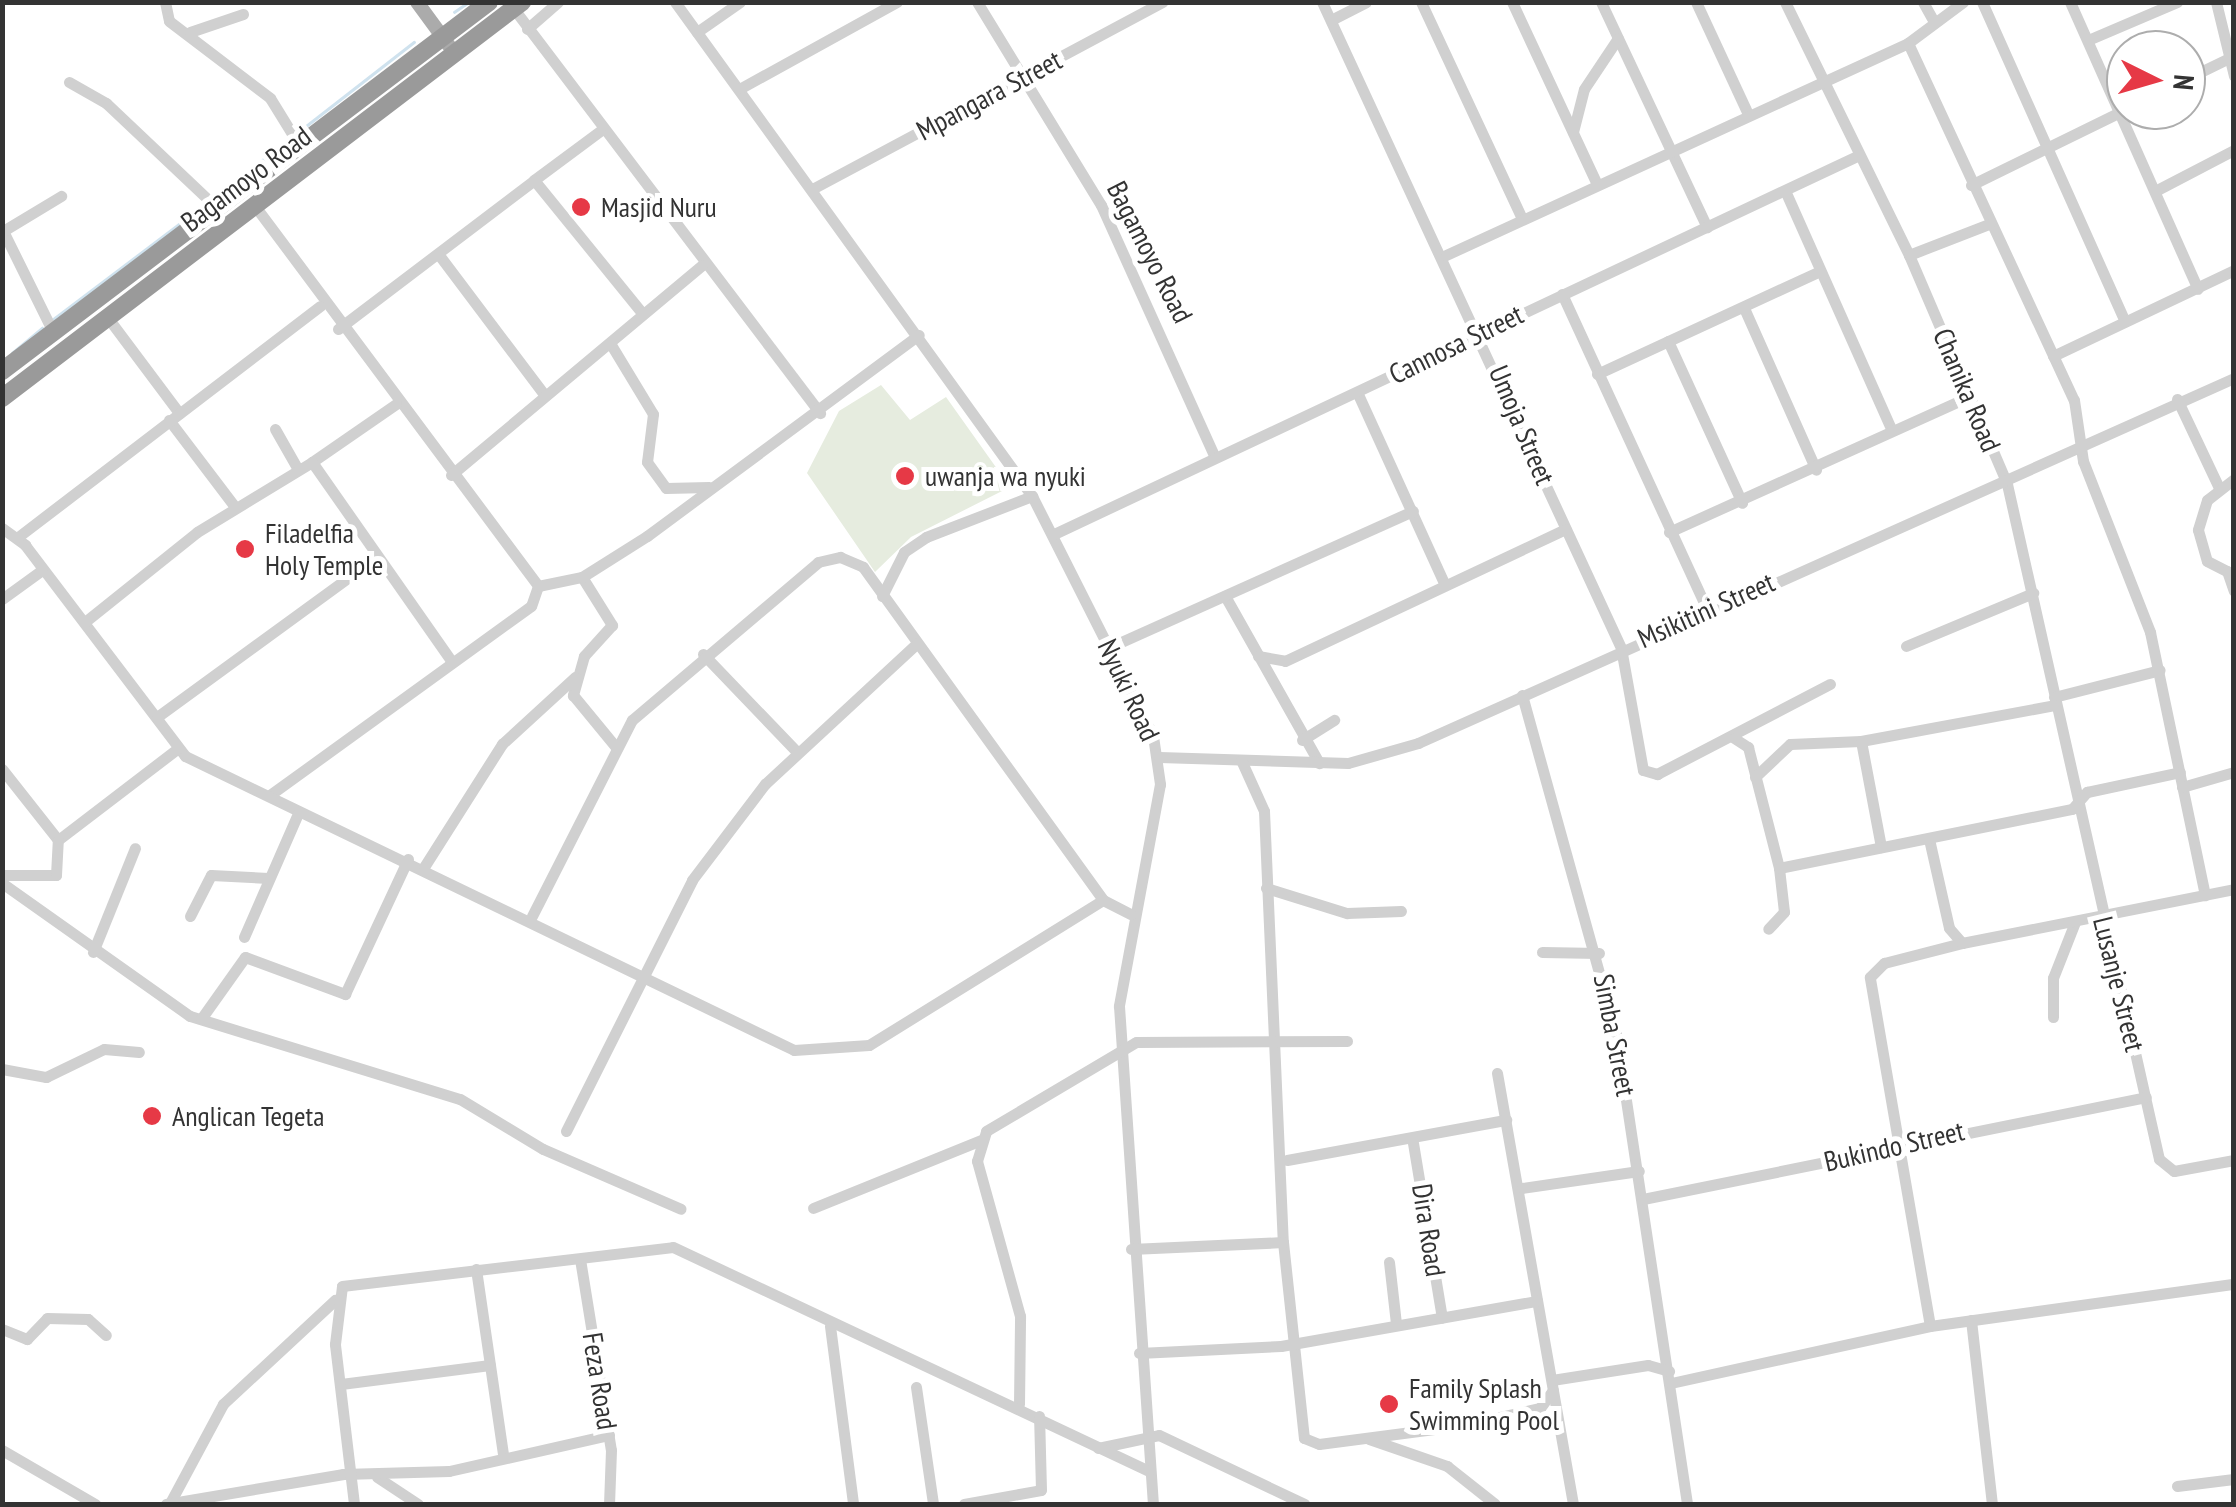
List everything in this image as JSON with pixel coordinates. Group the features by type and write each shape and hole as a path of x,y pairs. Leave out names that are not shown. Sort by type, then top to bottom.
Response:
{"highway":[{"name":"Bagamoyo Road","path":"2,371 489,2"},
{"name":"Bagamoyo Road","path":"2,398 518,6"}],"main road":[{"path":"417,2 454,54"}],"street":[{"path":"165,2 167,19 190,32 270,98 299,146"},
{"path":"527,28 558,2"},
{"name":"Nyuki Road","path":"675,2 814,188 1032,496 1110,647 1160,757 1131,914 1120,1050 1144,1434 1153,1504"},
{"path":"697,32 740,2"},
{"path":"741,88 897,2"},
{"name":"Bagamoyo Road","path":"977,2 1019,79 1102,205 1215,458"},
{"name":"Mpangara Street","path":"814,188 1163,2"},
{"name":"Umoja Street","path":"1322,2 1446,255 1621,648 1646,773 1734,738"},
{"path":"1331,20 1366,2"},
{"path":"1421,2 1521,216"},
{"path":"1512,2 1596,182"},
{"path":"1602,2 1707,227"},
{"path":"1696,2 1748,114"},
{"name":"Chanika Road","path":"1785,2 1909,255 2007,484 2055,701 2082,802"},
{"path":"1923,2 1932,18"},
{"path":"1446,255 1521,216 1908,42 1932,18 1963,2"},
{"path":"1982,2 2125,321"},
{"path":"2070,2 2106,76"},
{"path":"2088,40 2177,2"},
{"path":"2216,2 2234,76"},
{"path":"518,6 527,28 600,131 820,414"},
{"path":"190,32 243,14"},
{"path":"1573,132 1584,89 1618,38"},
{"path":"1908,42 1988,224 2053,356 2160,670 2205,895"},
{"path":"2206,69 2227,59"},
{"path":"69,82 106,103 217,208"},
{"path":"1971,185 2106,118"},
{"path":"2132,130 2198,289"},
{"path":"338,329 600,131"},
{"path":"2157,190 2234,150"},
{"name":"Cannosa Street","path":"1054,534 1480,330 1787,194 1858,155"},
{"path":"534,180 642,312"},
{"path":"1787,194 1816,272 1891,429"},
{"path":"54,334 2,231 61,196"},
{"path":"255,206 320,306 538,586"},
{"path":"1909,255 1988,224"},
{"path":"439,255 543,393"},
{"path":"452,475 543,393 610,343 702,265"},
{"path":"2053,356 2234,270"},
{"path":"1598,374 1816,272"},
{"path":"1562,294 1707,609"},
{"path":"18,538 320,306"},
{"path":"1744,308 1816,470"},
{"path":"108,318 235,506"},
{"path":"538,586 582,577 820,414 919,335"},
{"path":"1668,341 1742,503"},
{"path":"610,343 654,414 646,462 666,488 710,487"},
{"name":"Msikitini Street","path":"1160,757 1319,763 1403,748 1707,609 2007,484 2081,444 2234,378"},
{"path":"1356,392 1445,585"},
{"path":"1670,532 1816,470 1891,429 1970,396"},
{"path":"2176,400 2219,488"},
{"path":"86,621 235,506 296,466 312,462 396,404"},
{"path":"275,429 296,466"},
{"path":"312,462 374,559 452,662"},
{"path":"2234,479 2219,488 2198,530 2207,561 2227,571 2234,591"},
{"path":"882,596 904,552 926,536 1032,496"},
{"path":"1110,647 1413,511"},
{"path":"2,528 18,538 86,621 158,717 177,749 299,811 532,916 640,980 794,1050 832,1053 868,1044 1103,900"},
{"path":"1258,656 1285,660 1566,529"},
{"path":"158,717 374,559"},
{"path":"532,916 615,746 704,654 818,562 856,559 1103,900 1131,914"},
{"path":"2,599 42,570"},
{"path":"424,868 502,744 574,677 612,625 582,577"},
{"path":"270,795 531,606 538,586"},
{"path":"1906,646 2033,593"},
{"path":"1225,596 1302,740 1319,763"},
{"path":"566,1131 692,880 797,752 917,643"},
{"path":"704,654 797,752"},
{"path":"1756,777 1790,744 1862,741 2055,701 2160,670"},
{"path":"574,677 573,695 615,746"},
{"path":"1768,929 1785,908 1779,868 1748,747 1734,738 1830,684"},
{"name":"Simba Street","path":"1522,695 1599,953 1639,1171 1686,1504"},
{"path":"1302,740 1334,720"},
{"path":"1862,741 1881,848"},
{"path":"58,840 177,749"},
{"path":"1241,760 1263,802 1272,1043 1286,1160 1283,1242 1304,1438 1365,1438 1540,1408 1553,1385 1648,1364 1670,1377 1930,1326 2234,1284"},
{"path":"2,769 58,840 56,875 2,875"},
{"path":"1779,868 1929,839 2082,802 2088,792 2180,772"},
{"path":"2182,787 2234,772"},
{"name":"Lusanje Street","path":"2082,802 2101,918 2162,1165 2181,1172 2234,1160"},
{"path":"244,937 299,811"},
{"path":"1929,839 1950,928 1962,943"},
{"path":"92,952 135,848"},
{"path":"202,1019 245,956 345,994 408,859"},
{"path":"190,916 211,875 268,878"},
{"path":"2,883 92,952 202,1019 460,1099 543,1149 682,1209"},
{"path":"1266,888 1347,913 1401,910"},
{"path":"1930,1326 1867,986 1884,963 1962,943 2234,889"},
{"path":"2054,1016 2053,978 2075,922"},
{"path":"1542,952 1599,953"},
{"path":"813,1208 980,1140 1120,1050 1347,1041"},
{"path":"2,1069 46,1077 104,1049 139,1052"},
{"path":"1497,1073 1522,1188 1537,1302 1573,1504"},
{"name":"Bukindo Street","path":"1643,1199 2146,1096"},
{"path":"1286,1160 1413,1143 1506,1120"},
{"path":"980,1140 978,1161 1020,1316 1019,1404"},
{"name":"Dira Road","path":"1413,1143 1442,1318"},
{"path":"1522,1188 1639,1171"},
{"path":"1131,1249 1283,1242"},
{"path":"168,1502 223,1404 255,1367 326,1316 336,1298 355,1280 689,1249 830,1326 1019,1404 1148,1471"},
{"name":"Feza Road","path":"580,1259 609,1435 609,1504"},
{"path":"1389,1262 1396,1323"},
{"path":"476,1269 503,1453"},
{"path":"336,1298 341,1384 356,1475 354,1504"},
{"path":"1139,1354 1296,1343 1537,1302"},
{"path":"2,1329 27,1338 47,1318 88,1319 106,1335"},
{"path":"1971,1320 1992,1504"},
{"path":"830,1326 853,1504"},
{"path":"341,1384 490,1365"},
{"path":"916,1387 933,1504"},
{"path":"964,1504 1041,1490 1040,1416"},
{"path":"1098,1448 1144,1434 1304,1504"},
{"path":"168,1502 356,1475 448,1471 503,1453 609,1435"},
{"path":"1365,1438 1448,1466 1494,1504"},
{"path":"2,1450 87,1503"},
{"path":"377,1477 418,1504"},
{"path":"2177,1486 2234,1479"}],"shaded area":[{"name":"uwanja wa nyuki","path":"881,385 910,420 946,397 1010,487 911,537 875,572 807,473 839,411"}],"waterway":[{"path":"454,12 469,2"},
{"path":"297,133 414,42"},
{"path":"214,197 291,138"},
{"path":"52,320 204,205"},
{"path":"12,353 42,328"}],"place":[{"name":"Masjid Nuru","path":"581,207"},
{"name":"uwanja wa nyuki","path":"905,476"},
{"name":"Filadelfia Holy Temple","path":"245,549"},
{"name":"Anglican Tegeta","path":"152,1116"},
{"name":"Family Splash Swimming Pool","path":"1389,1404"}]}
